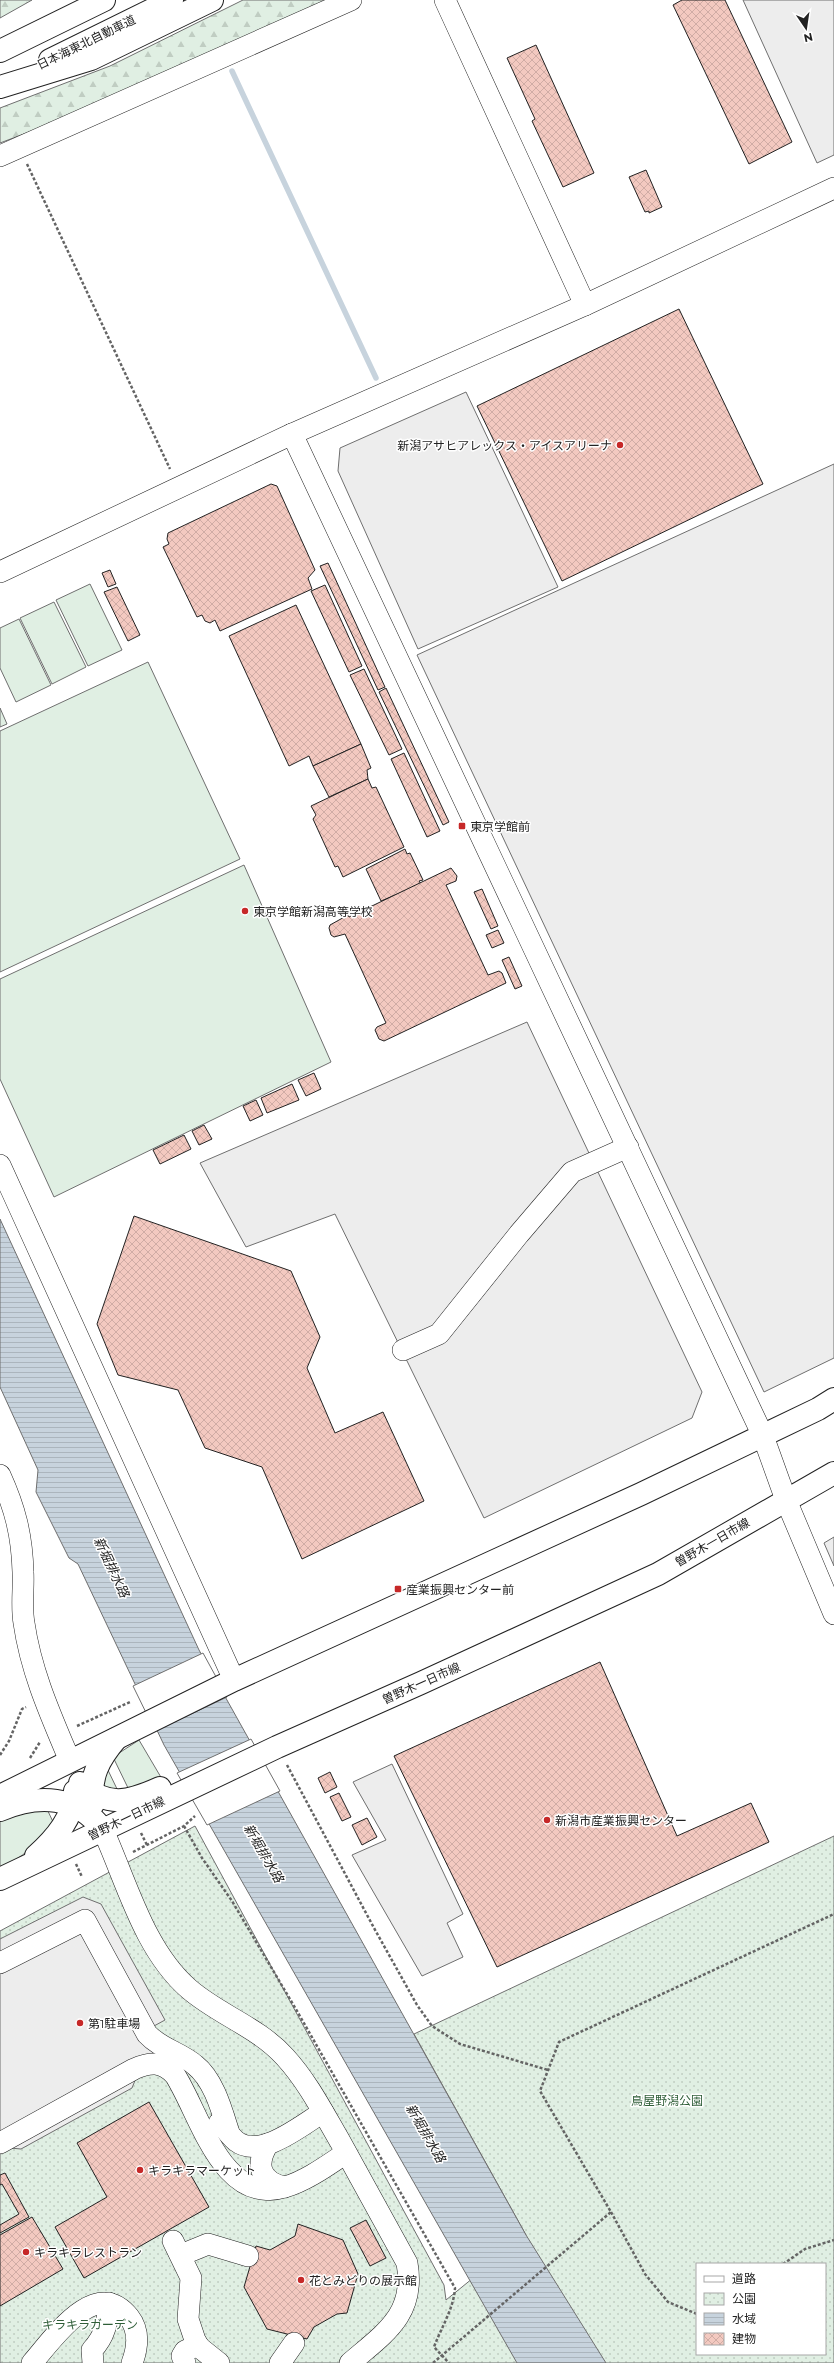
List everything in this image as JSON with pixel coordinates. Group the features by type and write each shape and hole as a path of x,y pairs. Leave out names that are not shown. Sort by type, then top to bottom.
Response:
{"main road":[{"path":"0,42 72,0"},
{"path":"0,51 104,0"},
{"name":"日本海東北自動車道","path":"0,86 172,0"},
{"path":"0,86 91,58 212,0"},
{"path":"0,1810 31,1800 53,1799 80,1787 93,1776 102,1756 117,1738 141,1725 763,1436 818,1410 834,1399"},
{"name":"曽野木一日市線","path":"0,1880 104,1830 179,1786 265,1752 658,1574 834,1473"},
{"path":"22,1869 54,1840 66,1822 80,1787 117,1738"},
{"path":"0,1796 80,1787 107,1800 120,1801 179,1786"},
{"path":"80,1787 94,1817 104,1830"}],"street":[{"path":"0,156 351,0"},
{"path":"445,0 585,305"},
{"path":"0,572 292,434 585,305 834,188"},
{"path":"292,434 763,1436 786,1500 834,1614"},
{"path":"403,1350 438,1334 519,1234 572,1172 628,1147"},
{"path":"0,1165 232,1682"},
{"path":"2,1480 18,1519 23,1570 23,1621 42,1693 80,1787"},
{"path":"104,1830 137,1909 162,1958 189,1989 267,2039 301,2077 323,2112 407,2263 409,2277 408,2295 401,2315 384,2333 350,2363"},
{"path":"0,1963 85,1920 147,2034 156,2044 195,2064 204,2074 222,2110 229,2133 236,2141 247,2147 256,2148 268,2144 323,2112"},
{"path":"0,2143 134,2069 147,2064 159,2063 168,2067 178,2080 211,2144 231,2175 245,2185 254,2189 264,2190 284,2188 346,2153"},
{"path":"268,2144 260,2159 263,2174 271,2182 284,2188"},
{"path":"219,2363 198,2346 188,2319 191,2278 177,2248 208,2244 248,2256"},
{"path":"92,2363 92,2350 104,2335 108,2324 109,2303"},
{"path":"32,2363 72,2318 92,2305 109,2303 121,2307 133,2322 138,2341 132,2363"},
{"path":"280,2363 294,2343"},
{"path":"185,2363 182,2356 185,2352 198,2346"}],"path":[{"path":"19,147 179,488"},
{"path":"0,1755 9,1741 22,1709 42,1693"},
{"path":"74,1727 130,1702"},
{"path":"32,1764 30,1757 39,1743 43,1741"},
{"path":"265,1752 374,1928 418,2006 432,2026 460,2044 548,2070"},
{"path":"132,1853 184,1826 195,1816"},
{"path":"184,1826 202,1858 232,1901 298,2011 455,2288 455,2301 441,2326 434,2347 449,2363"},
{"path":"74,1859 82,1877"},
{"path":"696,2314 668,2302 645,2274 611,2212 540,2091 559,2042 834,1914"},
{"path":"433,2363 611,2212"},
{"path":"784,2263 805,2249 834,2240"}],"green space":[{"path":"0,0 32,0 0,18"},
{"path":"243,0 331,0 127,95 0,143 0,108 110,66"},
{"path":"90,584 122,650 88,666 56,600"},
{"path":"54,602 86,667 52,684 20,618"},
{"path":"19,619 51,685 16,702 0,668 0,628"},
{"path":"148,662 240,859 0,972 0,731"},
{"path":"0,708 7,724 0,727"},
{"path":"244,865 331,1062 54,1197 0,1079 0,979"},
{"path":"139,1740 162,1779 129,1790 113,1757"},
{"path":"106,1766 118,1791 104,1787 101,1778"},
{"path":"46,1807 55,1826 29,1850 0,1869 0,1818"},
{"path":"195,1826 444,2285 446,2300 526,2235 414,2034 834,1836 834,2363 0,2363 0,1931"}],"shaded area":[{"path":"743,0 834,0 834,155 817,163"},
{"path":"466,392 558,587 418,649 338,471 340,448"},
{"path":"834,464 834,1358 764,1392 417,655"},
{"path":"527,1022 702,1392 692,1418 484,1518 335,1214 246,1247 200,1163"},
{"path":"834,1537 834,1566 824,1543"},
{"path":"392,1764 463,1914 447,1923 463,1957 422,1976 352,1855 386,1840 353,1782"},
{"name":"第1駐車場","path":"83,1897 101,1904 165,2020 154,2026 158,2034 153,2069 136,2078 132,2088 21,2149 10,2148 0,2154 0,1939"}],"water":[{"name":"新堀排水路","path":"0,1219 199,1650 526,2235 606,2363 517,2363 164,1745 78,1564 69,1558 36,1492 38,1470 0,1387"}],"pier":[{"path":"203,1653 227,1697 155,1731 133,1686"},
{"path":"251,1739 280,1791 207,1825 177,1773"}],"building":[{"path":"682,0 725,0 792,142 749,164 673,5"},
{"path":"536,45 594,173 563,187 532,121 535,119 507,58"},
{"path":"646,170 662,207 649,213 649,211 645,212 629,177"},
{"name":"新潟アサヒアレックス・アイスアリーナ","path":"679,309 763,484 562,581 477,406"},
{"path":"271,484 277,486 315,570 308,578 312,589 220,631 215,620 210,623 205,621 202,615 197,617 163,547 169,544 167,539 168,533"},
{"path":"328,563 385,687 378,690 320,566"},
{"path":"110,570 116,584 108,587 102,573"},
{"path":"325,585 362,666 349,672 311,591"},
{"path":"117,587 140,635 128,641 104,592"},
{"path":"296,605 361,744 313,766 309,756 289,766 229,636"},
{"path":"364,669 402,749 389,755 350,675"},
{"path":"386,688 449,822 443,825 379,692"},
{"path":"361,744 371,768 367,770 368,779 329,797 313,766"},
{"path":"404,753 440,831 427,837 391,759"},
{"path":"368,779 372,788 376,787 404,847 343,877 338,866 335,867 313,819 316,815 311,806"},
{"path":"405,849 407,854 410,853 423,880 419,881 421,884 381,901 366,869"},
{"path":"451,868 457,876 456,881 446,885 488,975 499,971 502,973 506,983 384,1041 379,1039 375,1030 377,1027 386,1023 345,934 334,937 331,935 329,928 330,925 348,915 349,917"},
{"path":"482,889 498,926 491,929 474,892"},
{"path":"498,930 504,943 492,948 486,935"},
{"path":"509,957 522,986 515,989 502,960"},
{"path":"314,1073 321,1089 306,1096 298,1080"},
{"path":"292,1084 299,1100 267,1113 261,1098"},
{"path":"256,1100 263,1115 250,1121 243,1106"},
{"path":"204,1125 212,1139 199,1145 192,1131"},
{"path":"184,1135 191,1149 160,1164 153,1150"},
{"path":"134,1216 291,1271 320,1337 307,1368 335,1433 383,1412 424,1501 302,1559 262,1467 205,1448 178,1390 118,1375 97,1324"},
{"name":"新潟市産業振興センター","path":"600,1662 677,1836 751,1803 769,1842 497,1967 394,1756"},
{"path":"330,1772 337,1787 325,1793 318,1778"},
{"path":"339,1793 351,1817 342,1821 330,1797"},
{"path":"367,1818 377,1837 362,1845 352,1825"},
{"name":"キラキラマーケット","path":"149,2102 209,2207 84,2278 55,2227 107,2197 77,2143"},
{"path":"5,2173 29,2217 0,2233 0,2225 19,2214 2,2184 0,2185 0,2175"},
{"name":"キラキラレストラン","path":"32,2217 63,2269 0,2306 0,2235"},
{"path":"366,2220 386,2258 370,2266 350,2228"},
{"name":"花とみどりの展示館","path":"298,2224 343,2240 358,2274 347,2313 337,2314 314,2327 307,2339 267,2329 244,2287 256,2246 270,2250 295,2236"}],"waterway":[{"path":"232,71 376,378"}],"place":[{"name":"新潟アサヒアレックス・アイスアリーナ","path":"620,445"},
{"name":"東京学館前","path":"462,826"},
{"name":"東京学館新潟高等学校","path":"245,911"},
{"name":"産業振興センター前","path":"398,1589"},
{"name":"新潟市産業振興センター","path":"547,1820"},
{"name":"第1駐車場","path":"80,2023"},
{"name":"キラキラマーケット","path":"140,2170"},
{"name":"キラキラレストラン","path":"26,2252"},
{"name":"花とみどりの展示館","path":"301,2280"}],"park label":[{"name":"鳥屋野潟公園","path":"667,2100"},
{"name":"キラキラガーデン","path":"90,2324"}]}
